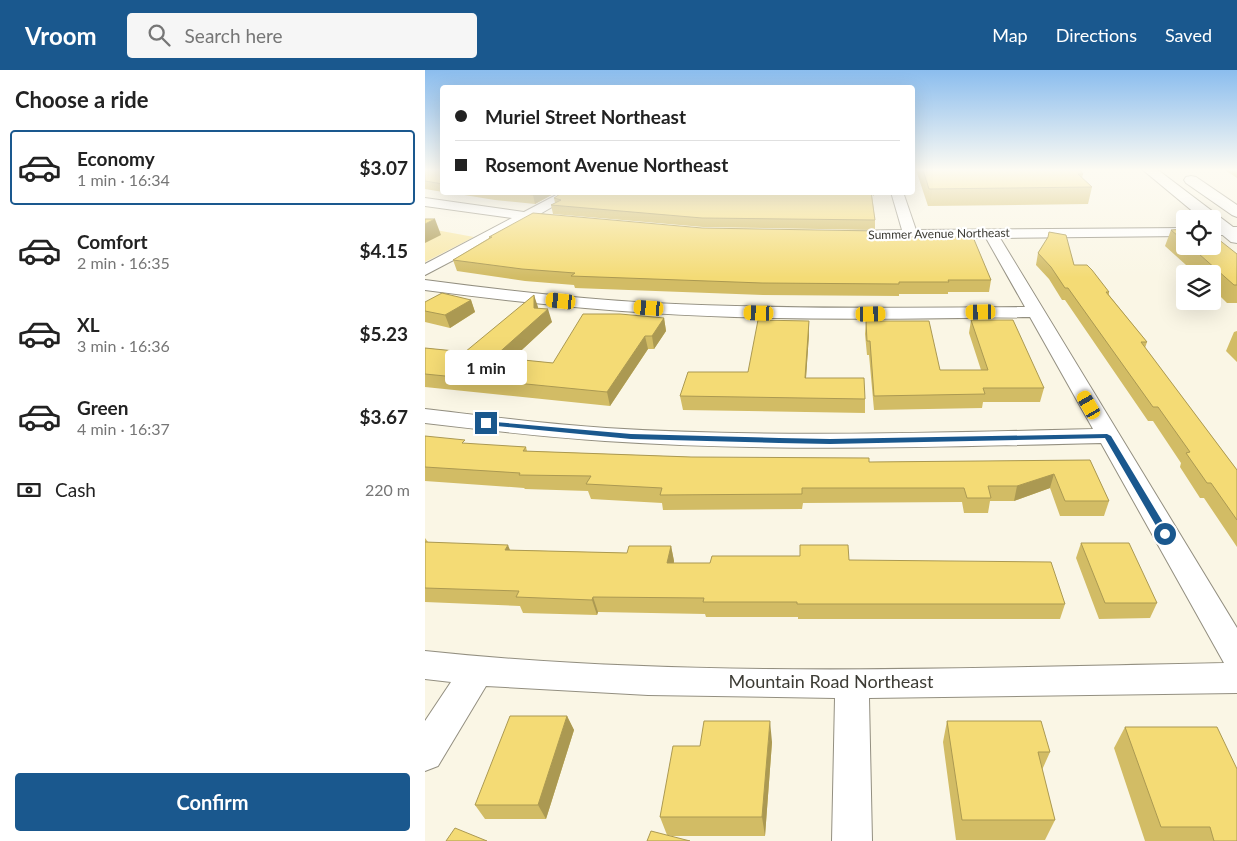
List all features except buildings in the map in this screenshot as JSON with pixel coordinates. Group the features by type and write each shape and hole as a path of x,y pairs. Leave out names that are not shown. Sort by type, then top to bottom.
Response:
{"main road":[{"path":"1198,206 1234,233"}],"street":[{"path":"450,206 525,218 572,223"},
{"path":"425,270 547,206"},
{"path":"902,206 911,235"},
{"name":"Summer Avenue Northeast","path":"827,235 1176,232"},
{"path":"1221,232 1234,233"},
{"path":"991,234 1237,658"},
{"path":"425,285 474,293 587,304 694,310 806,314 1035,312"},
{"path":"425,416 631,436 719,439 830,442 1107,436"},
{"name":"Mountain Road Northeast","path":"425,665 477,671 640,680 852,683 1237,678"},
{"path":"425,753 477,671"},
{"path":"852,683 852,841"}],"shaded area":[{"path":"425,228 474,237 425,262"}],"route":[{"path":"486,423 631,436 830,442 1107,436 1165,534"}]}
